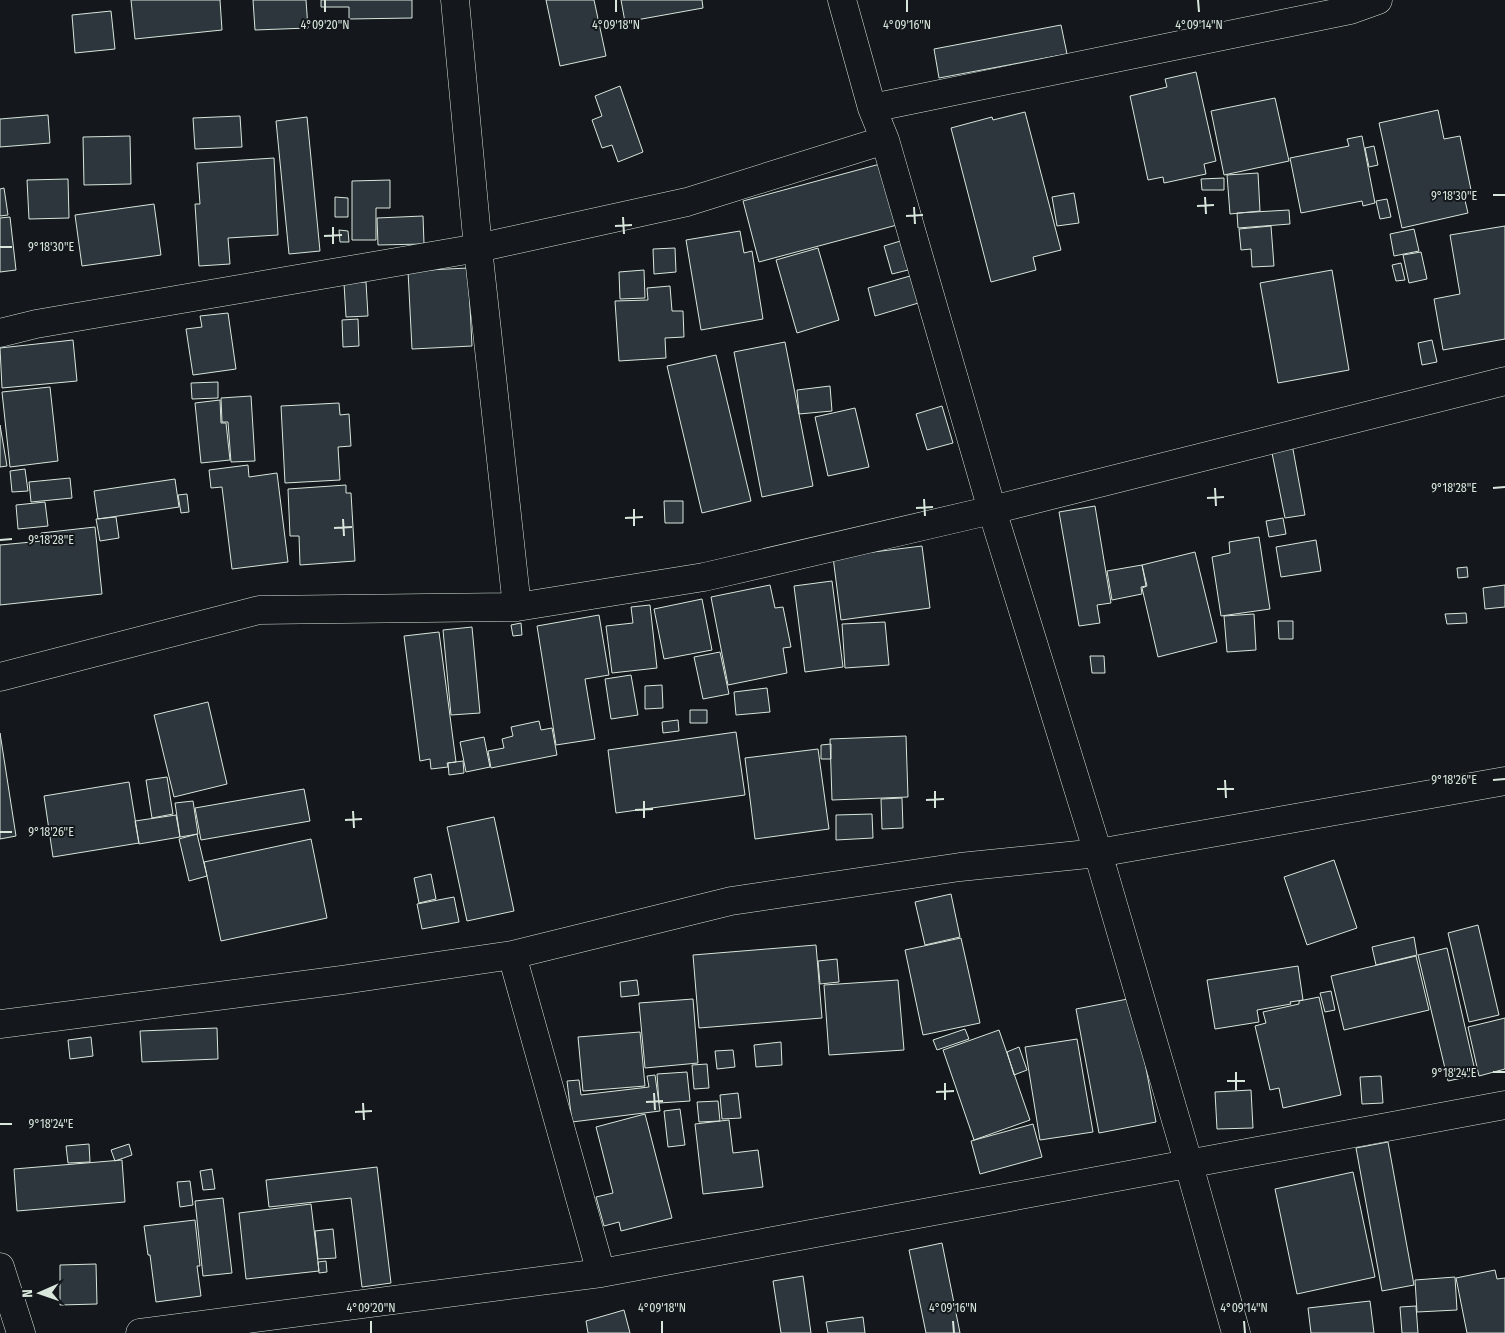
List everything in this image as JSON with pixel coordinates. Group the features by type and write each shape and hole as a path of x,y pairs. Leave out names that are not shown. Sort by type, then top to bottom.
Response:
{"street":[{"path":"455,0 478,248 516,607"},
{"path":"842,0 872,108 885,140 992,510 1098,853 1190,1165 1236,1333"},
{"path":"872,108 1350,10 1378,0"},
{"path":"0,332 36,324 478,248 687,202 885,140"},
{"path":"0,677 259,610 516,607 704,577 992,510 1505,381"},
{"path":"0,1024 342,980 512,955 731,901 960,867 1098,853 1505,781"},
{"path":"512,955 601,1273"},
{"path":"140,1333 601,1273 1505,1106"},
{"path":"0,1266 22,1333"}],"building":[{"path":"131,0 220,0 222,30 135,39"},
{"path":"253,0 306,0 308,28 255,30"},
{"path":"321,0 412,0 412,18 349,19 349,7 321,7"},
{"path":"546,0 594,0 606,56 560,66"},
{"path":"621,0 702,0 703,8 625,22"},
{"path":"111,11 115,49 75,53 72,15"},
{"path":"1061,25 1067,54 939,78 934,49"},
{"path":"1196,72 1216,161 1204,164 1206,174 1164,183 1163,177 1148,180 1130,96 1167,87 1165,79"},
{"path":"620,86 643,152 618,162 612,145 602,148 592,120 602,116 595,96"},
{"path":"1275,98 1289,161 1224,175 1211,111"},
{"path":"1438,110 1444,139 1460,136 1471,190 1463,192 1468,213 1402,228 1379,123"},
{"path":"1025,112 1061,250 1033,257 1036,270 991,282 951,128 992,117 993,120"},
{"path":"48,115 50,143 0,147 0,119"},
{"path":"240,116 242,147 195,149 193,118"},
{"path":"307,117 320,251 289,254 276,121"},
{"path":"130,136 131,184 84,185 83,137"},
{"path":"1362,136 1375,203 1363,206 1362,201 1301,213 1290,158 1349,146 1347,139"},
{"path":"1374,146 1378,165 1369,167 1365,148"},
{"path":"274,158 278,235 228,238 230,264 199,266 195,204 200,204 197,163"},
{"path":"880,164 897,225 759,262 743,201"},
{"path":"1258,173 1260,211 1230,214 1227,175"},
{"path":"1224,178 1224,190 1202,190 1201,179"},
{"path":"68,179 69,218 29,219 27,180"},
{"path":"390,180 390,208 376,208 376,240 352,240 352,181"},
{"path":"4,188 8,215 0,216 0,189"},
{"path":"1074,193 1079,223 1057,226 1052,197"},
{"path":"335,197 348,198 348,217 335,217"},
{"path":"1387,199 1391,217 1380,219 1376,201"},
{"path":"154,204 161,255 82,266 75,215"},
{"path":"1289,210 1290,224 1238,228 1237,213"},
{"path":"423,216 424,244 378,245 377,218"},
{"path":"10,217 16,270 0,272 0,218"},
{"path":"1271,226 1274,266 1252,267 1251,249 1241,250 1239,229"},
{"path":"1505,226 1505,339 1443,350 1434,299 1460,294 1450,235"},
{"path":"1414,229 1419,251 1394,256 1390,234"},
{"path":"339,230 348,231 349,242 340,242"},
{"path":"740,231 744,253 752,251 763,319 701,330 686,240"},
{"path":"907,239 916,268 892,274 884,246"},
{"path":"675,248 676,272 654,274 653,249"},
{"path":"818,248 839,320 797,333 776,260"},
{"path":"1421,252 1427,279 1409,283 1403,255"},
{"path":"1401,263 1405,280 1396,281 1392,265"},
{"path":"468,268 472,346 412,349 408,271"},
{"path":"644,270 645,298 620,299 619,272"},
{"path":"1332,270 1349,370 1278,383 1260,283"},
{"path":"917,274 925,301 875,316 868,288"},
{"path":"366,282 368,316 346,317 344,283"},
{"path":"670,286 672,311 683,311 684,337 665,338 666,358 619,361 615,301 648,300 647,288"},
{"path":"228,313 236,369 193,375 186,329 202,327 200,316"},
{"path":"358,319 359,346 343,347 342,320"},
{"path":"73,340 77,381 2,388 0,348"},
{"path":"1432,340 1437,362 1422,365 1418,343"},
{"path":"785,342 813,486 762,497 734,352"},
{"path":"716,355 751,501 702,513 667,366"},
{"path":"218,382 218,398 192,399 191,383"},
{"path":"830,386 832,411 799,414 797,390"},
{"path":"50,387 58,461 10,467 2,392"},
{"path":"251,396 255,461 231,462 228,422 222,422 221,398"},
{"path":"220,400 221,423 226,423 230,460 201,463 195,403"},
{"path":"339,403 340,415 349,414 351,446 338,447 340,480 285,483 281,406"},
{"path":"942,406 953,443 927,450 916,414"},
{"path":"855,408 869,467 828,476 815,417"},
{"path":"0,425 7,466 0,467"},
{"path":"1292,444 1305,515 1285,518 1271,448"},
{"path":"248,465 249,477 277,473 288,562 232,569 222,487 211,488 209,470"},
{"path":"25,469 28,491 12,492 10,471"},
{"path":"70,478 72,498 31,502 29,482"},
{"path":"175,479 179,507 98,519 94,491"},
{"path":"346,485 346,493 351,493 355,561 300,565 299,536 290,536 288,489"},
{"path":"187,494 189,512 181,513 178,495"},
{"path":"664,501 683,501 683,523 665,523"},
{"path":"45,502 48,526 18,529 16,505"},
{"path":"1095,506 1111,603 1097,605 1100,623 1079,626 1059,512"},
{"path":"116,517 119,538 100,541 96,519"},
{"path":"1283,518 1286,534 1269,537 1266,521"},
{"path":"95,527 102,594 0,605 0,545 42,541 41,533"},
{"path":"1259,537 1270,609 1221,616 1212,557 1230,553 1229,542"},
{"path":"1316,540 1321,571 1281,577 1276,547"},
{"path":"922,546 930,608 841,620 833,557"},
{"path":"1195,552 1217,642 1158,657 1142,588 1147,586 1142,565"},
{"path":"1142,565 1146,586 1141,587 1142,594 1112,600 1107,571"},
{"path":"1467,567 1468,577 1458,578 1457,568"},
{"path":"832,581 843,667 805,672 794,586"},
{"path":"770,585 775,608 783,607 791,647 783,648 787,673 728,685 711,597"},
{"path":"1505,585 1505,607 1485,609 1483,588"},
{"path":"702,599 712,650 664,659 654,609"},
{"path":"650,605 657,668 612,673 606,626 633,623 631,607"},
{"path":"1466,613 1467,623 1447,624 1445,614"},
{"path":"1254,614 1256,650 1227,652 1224,616"},
{"path":"599,615 609,675 585,679 595,739 556,745 537,626"},
{"path":"1278,621 1293,621 1293,639 1279,639"},
{"path":"885,622 889,665 845,668 842,624"},
{"path":"521,623 522,635 513,636 511,625"},
{"path":"472,627 480,713 451,715 443,630"},
{"path":"439,632 456,762 447,763 448,767 431,769 430,759 420,761 404,636"},
{"path":"720,652 729,694 703,699 694,657"},
{"path":"1090,656 1104,656 1105,673 1092,673"},
{"path":"631,675 638,715 611,719 605,679"},
{"path":"662,685 663,708 645,709 645,686"},
{"path":"767,688 770,712 736,715 734,692"},
{"path":"208,702 227,784 174,797 154,715"},
{"path":"690,710 707,710 707,723 690,723"},
{"path":"678,720 679,731 663,733 662,722"},
{"path":"539,721 541,730 552,728 557,755 491,768 488,751 504,748 502,739 513,736 511,727"},
{"path":"736,732 745,795 616,813 608,750"},
{"path":"0,733 16,836 0,839"},
{"path":"906,736 908,797 832,800 830,739"},
{"path":"484,737 490,767 466,772 460,742"},
{"path":"831,744 831,759 821,759 821,745"},
{"path":"818,749 829,829 755,839 745,758"},
{"path":"463,761 464,773 449,775 448,763"},
{"path":"167,777 173,814 152,818 146,780"},
{"path":"129,782 139,843 53,857 44,796"},
{"path":"304,789 310,821 201,840 195,808"},
{"path":"902,798 903,828 882,829 881,799"},
{"path":"193,801 198,834 180,837 175,803"},
{"path":"872,814 873,838 836,840 836,815"},
{"path":"176,815 180,837 139,844 135,821"},
{"path":"494,817 514,911 467,921 447,827"},
{"path":"197,834 207,876 189,881 179,839"},
{"path":"311,839 327,918 221,941 204,862"},
{"path":"1334,860 1357,928 1307,945 1284,877"},
{"path":"431,874 436,899 419,903 414,878"},
{"path":"951,894 960,937 925,945 915,902"},
{"path":"454,897 459,922 422,929 417,904"},
{"path":"1478,925 1499,1015 1469,1022 1448,933"},
{"path":"1414,937 1417,955 1376,965 1372,947"},
{"path":"961,938 980,1023 923,1035 905,950"},
{"path":"816,945 822,1018 699,1028 693,955"},
{"path":"1447,948 1476,1075 1448,1081 1418,955"},
{"path":"1416,956 1429,1010 1344,1030 1331,976"},
{"path":"837,959 839,982 820,984 818,961"},
{"path":"1298,966 1303,1000 1257,1010 1259,1022 1215,1029 1207,980"},
{"path":"637,980 639,995 621,997 620,982"},
{"path":"898,980 904,1050 829,1055 824,985"},
{"path":"1331,991 1335,1010 1325,1012 1320,993"},
{"path":"1319,997 1341,1095 1283,1108 1279,1088 1270,1090 1255,1026 1266,1023 1263,1012 1299,1004 1299,1001"},
{"path":"1133,998 1156,1122 1099,1133 1076,1009"},
{"path":"693,999 698,1063 645,1068 639,1003"},
{"path":"1505,1018 1505,1069 1479,1076 1468,1027"},
{"path":"217,1028 218,1059 142,1062 140,1031"},
{"path":"965,1029 969,1039 937,1050 933,1040"},
{"path":"999,1030 1030,1120 974,1140 943,1050"},
{"path":"640,1032 645,1086 583,1091 578,1037"},
{"path":"91,1037 93,1056 70,1059 68,1040"},
{"path":"1077,1039 1093,1132 1040,1140 1025,1047"},
{"path":"781,1042 782,1065 756,1067 754,1045"},
{"path":"1019,1047 1027,1070 1014,1075 1007,1052"},
{"path":"733,1050 735,1067 717,1069 715,1051"},
{"path":"707,1064 709,1088 694,1089 692,1065"},
{"path":"687,1072 690,1101 659,1103 657,1074"},
{"path":"655,1075 660,1111 572,1122 567,1081 579,1080 581,1095 649,1087 647,1076"},
{"path":"1381,1076 1383,1103 1362,1104 1360,1077"},
{"path":"1251,1090 1253,1128 1217,1129 1215,1092"},
{"path":"738,1093 741,1118 722,1119 720,1095"},
{"path":"718,1101 720,1121 699,1122 697,1102"},
{"path":"680,1109 685,1145 668,1147 664,1111"},
{"path":"645,1114 672,1218 621,1231 619,1222 604,1226 596,1197 613,1193 596,1127"},
{"path":"729,1120 733,1153 758,1150 763,1187 703,1194 695,1124"},
{"path":"1033,1124 1042,1157 980,1174 971,1141"},
{"path":"1388,1142 1414,1285 1382,1291 1356,1148"},
{"path":"89,1144 90,1162 68,1163 66,1146"},
{"path":"129,1144 132,1155 115,1161 111,1150"},
{"path":"122,1160 125,1202 17,1211 14,1169"},
{"path":"377,1167 391,1283 362,1287 351,1198 269,1207 266,1180"},
{"path":"212,1169 215,1189 203,1190 200,1171"},
{"path":"1353,1172 1375,1277 1297,1294 1275,1189"},
{"path":"190,1181 193,1205 180,1207 177,1182"},
{"path":"223,1198 232,1273 203,1276 195,1201"},
{"path":"311,1204 319,1271 246,1279 239,1213"},
{"path":"195,1220 200,1266 197,1266 201,1296 156,1302 144,1226"},
{"path":"333,1229 336,1258 318,1259 315,1231"},
{"path":"942,1243 960,1333 926,1333 909,1250"},
{"path":"326,1261 327,1272 319,1273 318,1262"},
{"path":"96,1264 97,1304 60,1305 60,1265"},
{"path":"1495,1270 1497,1279 1505,1278 1505,1333 1467,1333 1456,1278"},
{"path":"803,1276 811,1333 781,1333 773,1281"},
{"path":"1455,1277 1457,1310 1417,1312 1415,1280"},
{"path":"1370,1301 1374,1333 1311,1333 1308,1308"},
{"path":"1416,1306 1418,1333 1402,1333 1400,1307"},
{"path":"624,1310 630,1333 588,1333 586,1321"},
{"path":"863,1317 865,1333 828,1333 826,1322"}]}
